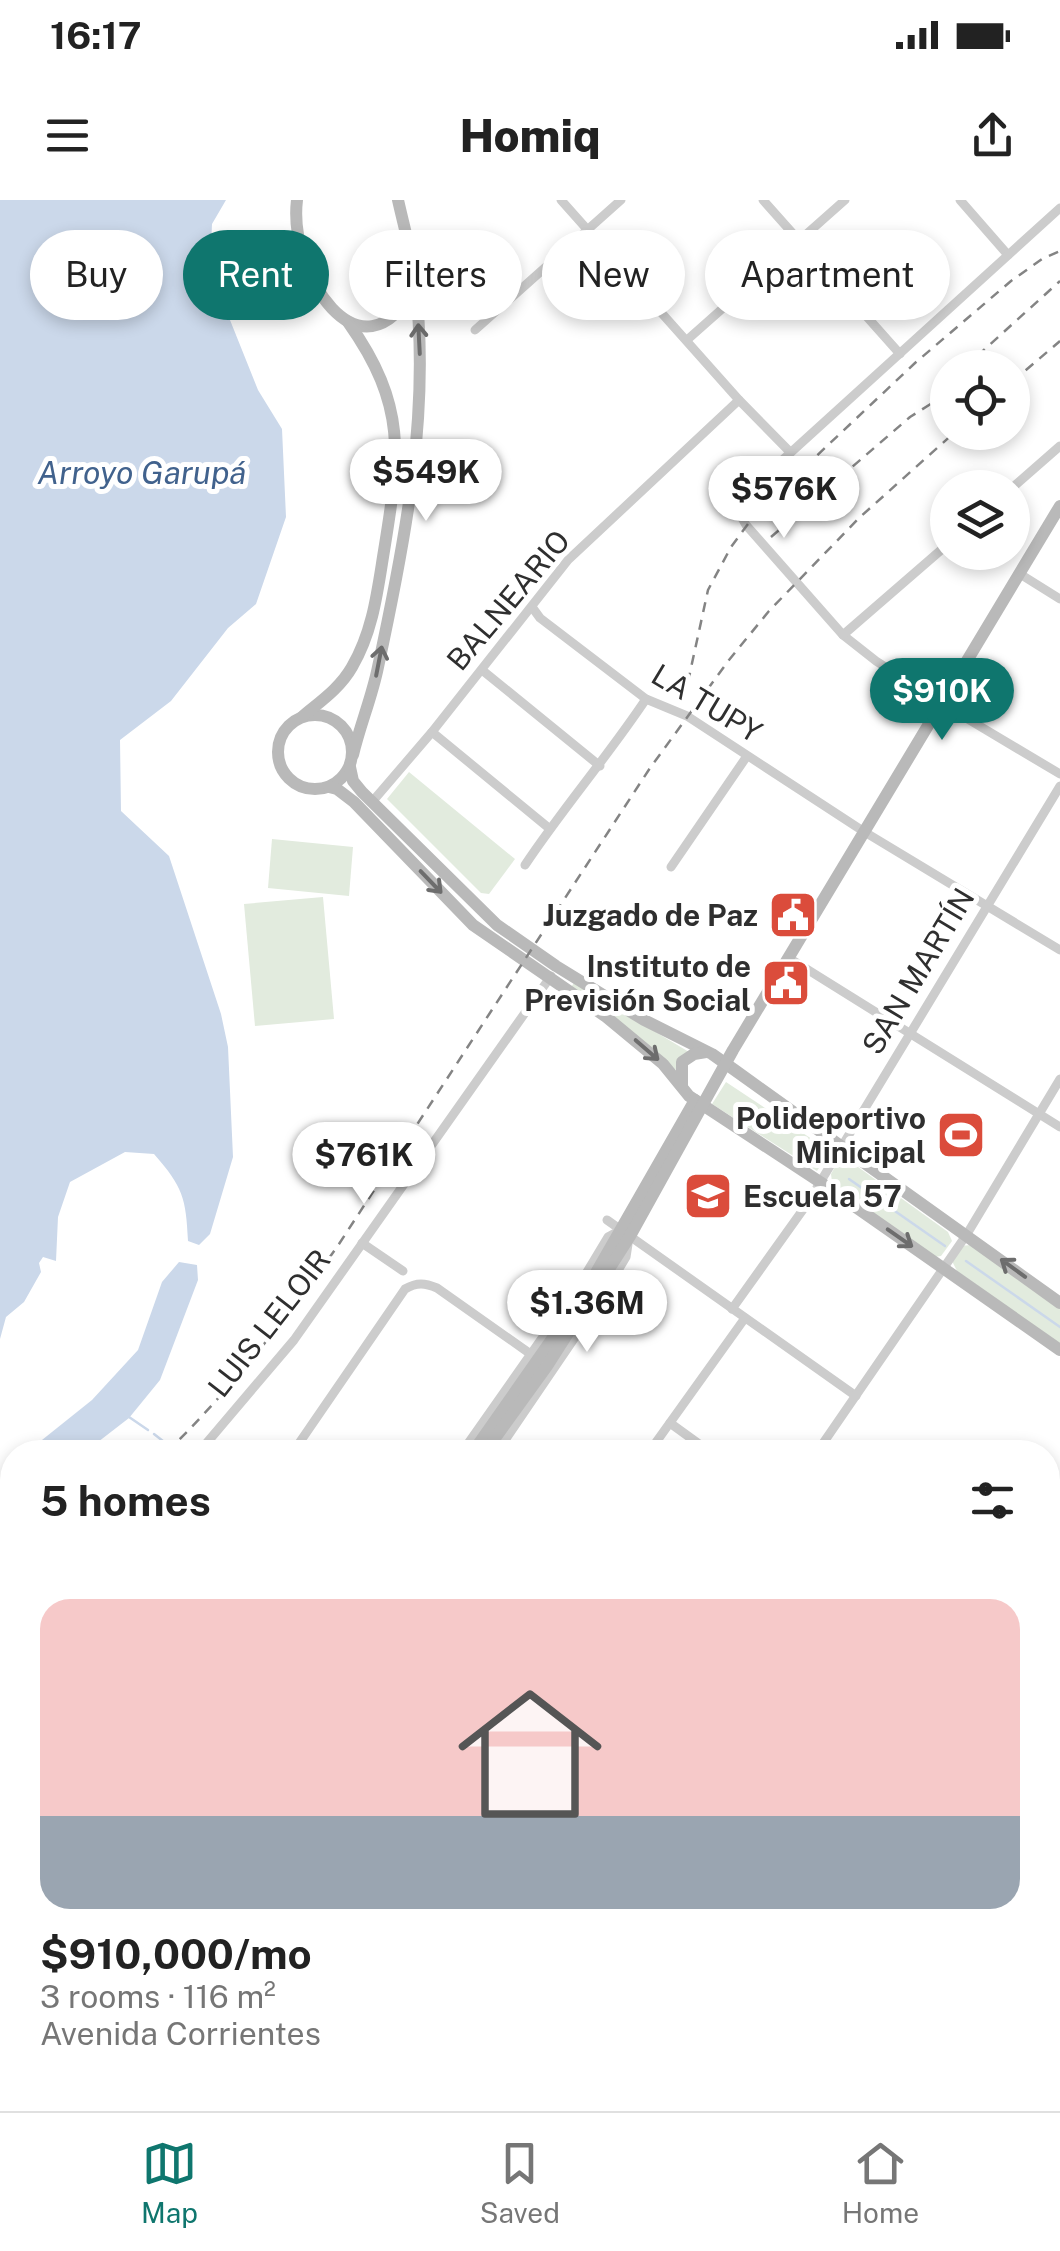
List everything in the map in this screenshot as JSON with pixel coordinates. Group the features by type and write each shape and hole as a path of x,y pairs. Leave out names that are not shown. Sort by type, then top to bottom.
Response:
{"main road":[{"path":"297,200 298,246 306,272 331,308 348,322 386,384 397,464 376,603 364,642 344,680 293,722 280,740 279,763 284,774 304,788 337,789 354,802 484,935 708,1052 1060,1302"},
{"path":"399,200 405,230"},
{"path":"348,322 374,326 389,320"},
{"path":"329,787 344,777 352,761 379,665 412,482 420,352 418,320"},
{"path":"494,1440 565,1338 699,1102 726,1064 1060,506"},
{"path":"304,716 318,714 334,720 348,734 353,781 372,802 484,913 645,1048 699,1102 1060,1350"},
{"path":"682,1087 682,1062 694,1054 708,1052"},
{"path":"482,1440 626,1233"}],"street":[{"path":"561,200 588,230 621,200"},
{"path":"763,200 791,230"},
{"path":"811,230 844,200"},
{"path":"960,200 1008,256"},
{"path":"1060,208 734,504 746,525 844,634 941,703 1060,774"},
{"path":"475,330 542,271"},
{"path":"669,320 790,452"},
{"path":"687,340 710,320"},
{"path":"870,320 900,354"},
{"name":"BALNEARIO","path":"372,802 568,560 740,400"},
{"path":"1030,472 1060,446"},
{"path":"844,634 930,560"},
{"path":"1020,574 1060,599"},
{"name":"LA TUPY","path":"532,607 540,618 646,698 688,716 864,831 1060,950"},
{"path":"482,670 600,766"},
{"path":"525,865 646,698"},
{"path":"432,732 550,829"},
{"path":"671,867 747,756"},
{"name":"SAN MARTÍN","path":"732,1309 820,1182 1060,786"},
{"path":"789,958 1060,1126"},
{"name":"LUIS LELOIR","path":"209,1440 294,1340 553,972"},
{"path":"825,1440 967,1234 1060,1079"},
{"path":"607,1220 856,1396"},
{"path":"471,1440 532,1355 608,1237 626,1233"},
{"path":"505,1440 626,1256 626,1233"},
{"path":"362,1244 403,1271"},
{"path":"301,1440 405,1289 420,1282 437,1288 532,1355"},
{"path":"658,1440 745,1318"},
{"path":"670,1423 693,1440"}],"shaded area":[{"path":"409,772 515,859 489,894 481,893 387,799"},
{"path":"272,839 353,847 349,896 268,888"},
{"path":"323,897 334,1019 255,1026 244,904"},
{"path":"574,983 689,1052 682,1056 675,1071 571,987"},
{"path":"726,1082 830,1151 817,1171 712,1104"},
{"path":"847,1159 948,1232 952,1241 941,1256 934,1257 832,1182 831,1174 839,1160"},
{"path":"971,1245 1060,1308 1060,1344 957,1271 952,1261 960,1246"}],"water":[{"name":"Arroyo Garupá","path":"0,200 226,200 212,230 183,230 183,320 230,320 258,390 282,429 286,517 256,604 228,628 171,701 120,740 121,811 169,856 221,1014 228,1047 233,1157 210,1234 199,1245 188,1241 184,1203 177,1185 154,1154 125,1152 70,1182 58,1217 56,1261 43,1257 39,1263 41,1272 24,1302 6,1317 0,1339"},
{"path":"179,1262 197,1265 198,1280 160,1380 129,1418 101,1440 42,1440 92,1400 138,1350 162,1282"}],"waterway":[{"path":"849,1179 945,1246"},
{"path":"966,1261 1060,1327"},
{"path":"129,1417 148,1430"},
{"path":"154,1434 162,1440"}],"railway":[{"path":"684,700 708,590 731,547 756,513 915,363 1011,281 1060,251"},
{"path":"984,350 1060,281"},
{"path":"1030,367 1060,341"},
{"path":"771,537 910,417 930,404"},
{"path":"178,1440 256,1353 337,1247 650,768 729,660 769,611 859,518 935,450"}],"place":[{"name":"Juzgado de Paz","path":"793,915"},
{"name":"Instituto de Previsión Social","path":"786,983"},
{"name":"Polideportivo Minicipal","path":"961,1135"},
{"name":"Escuela 57","path":"708,1196"}]}
